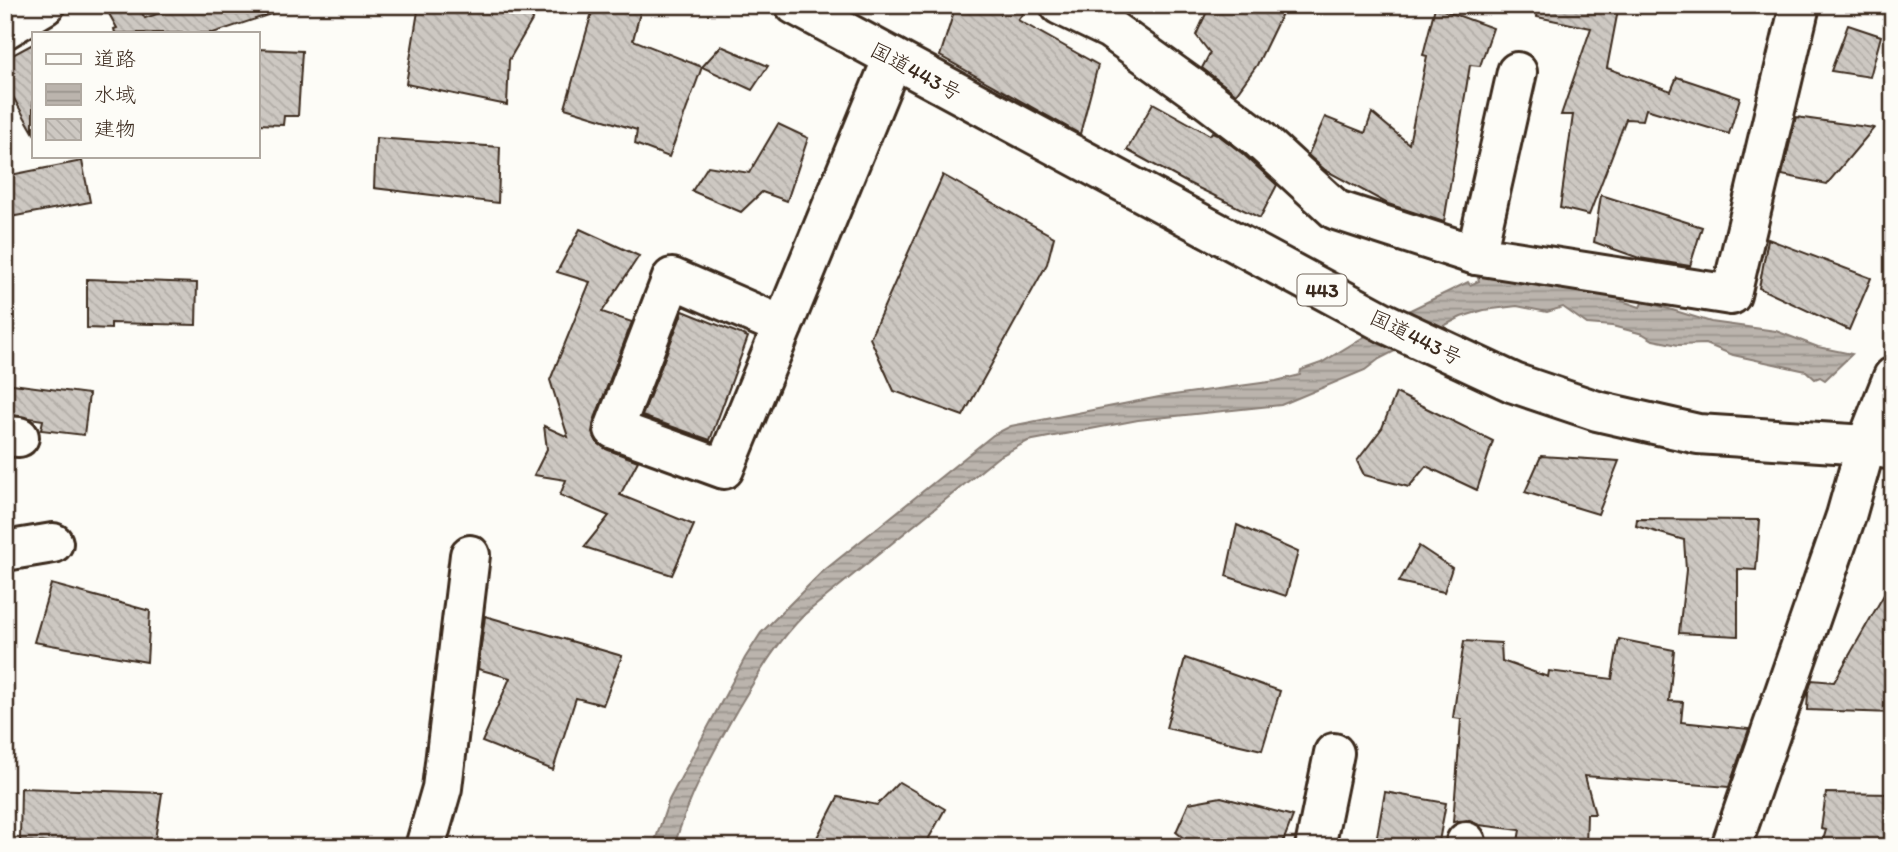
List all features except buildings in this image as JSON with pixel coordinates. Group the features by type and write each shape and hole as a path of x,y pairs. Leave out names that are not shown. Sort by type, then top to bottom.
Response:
{"main road":[{"path":"5,29 46,5"},
{"name":"国道443号","path":"794,5 1385,323 1514,383 1597,411 1698,434 1879,448"},
{"path":"1060,5 1110,29 1195,90 1257,137 1336,210 1476,255 1731,295 1800,5"},
{"path":"783,326 672,278 614,429 724,469 783,326 893,58"},
{"path":"1476,255 1517,72"},
{"path":"1731,847 1846,516 1879,448 1893,377"},
{"path":"5,551 53,543"},
{"path":"425,847 442,788 470,555"},
{"path":"1315,847 1334,753"}],"water":[{"path":"1487,272 1582,288 1615,298 1623,297 1622,301 1640,307 1643,301 1711,322 1776,331 1818,347 1852,354 1825,380 1820,377 1815,379 1806,371 1733,355 1706,344 1678,345 1653,340 1643,334 1612,326 1587,324 1563,307 1547,312 1517,306 1484,310 1461,317 1379,359 1365,370 1281,405 1138,420 1028,441 998,457 805,614 776,648 737,710 693,794 674,847 653,847 669,800 761,633 821,573 993,435 1011,426 1159,397 1276,381 1300,375 1301,370 1321,363 1400,315 1468,282 1470,285 1479,281 1478,278"}]}
